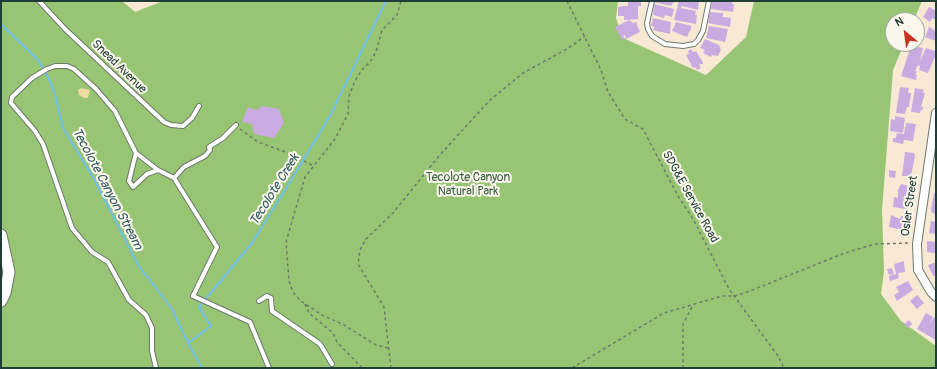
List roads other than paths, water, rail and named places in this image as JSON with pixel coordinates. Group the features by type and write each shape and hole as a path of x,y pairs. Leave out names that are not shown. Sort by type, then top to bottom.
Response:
{"main road":[{"path":"1,235 9,272 5,293 1,302"}],"street":[{"name":"Osler Street","path":"936,113 917,244 918,270 930,292 936,297"}],"lane":[{"name":"Snead Avenue","path":"39,1 65,29 164,122 171,125 182,126 192,118 199,106"},
{"path":"652,1 648,30 652,36 665,44 683,46 694,44 698,40 703,31 709,1"},
{"path":"156,368 152,351 152,328 146,315 129,300 108,262 92,252 72,228 43,144 35,131 11,103 12,97 37,75 55,66 70,67 96,89 115,112 136,153 158,170 174,178 216,247 193,296 250,322 269,368"},
{"path":"174,178 184,167 205,156 210,150 209,147 222,138 236,125"},
{"path":"136,153 129,181 131,186 135,186 151,172 158,170"},
{"path":"259,300 268,296 271,298 272,311 320,344 332,364"}],"waterway":[{"name":"Tecolote Creek","path":"202,368 188,343 211,326 199,307 252,243 285,190 330,116 386,1"},
{"name":"Tecolote Canyon Stream","path":"1,24 38,60 48,77 55,94 63,128 94,179 138,265 172,309 188,343"}],"park label":[{"name":"Tecolote Canyon Natural Park","path":"468,185"}]}
